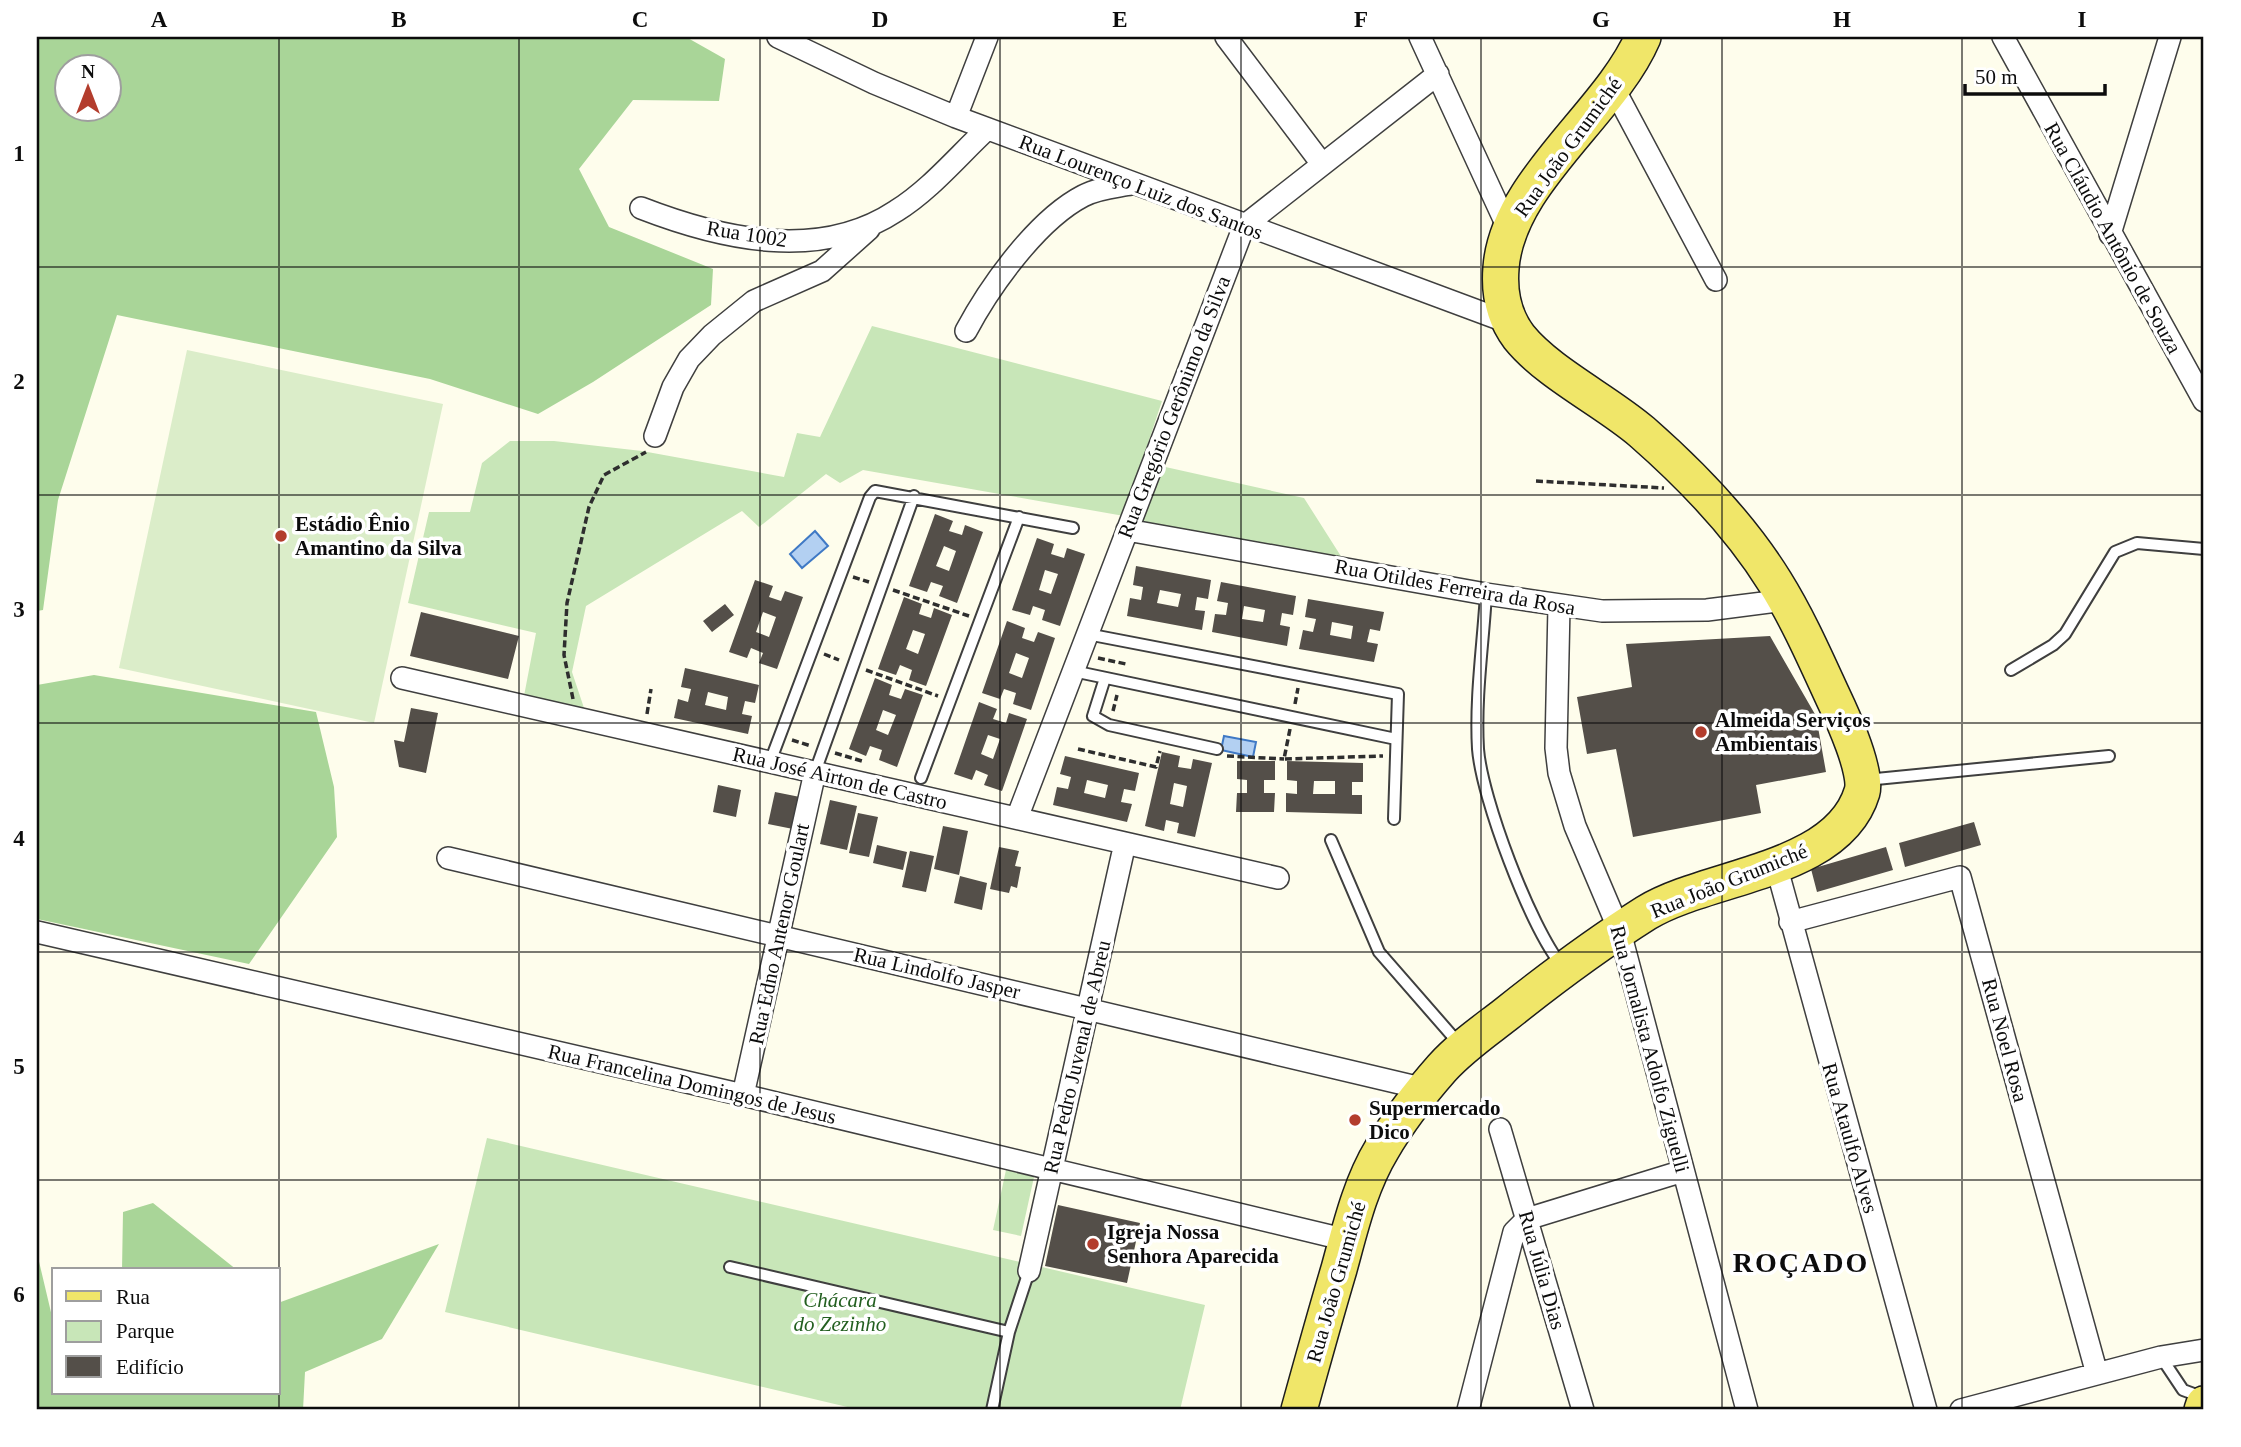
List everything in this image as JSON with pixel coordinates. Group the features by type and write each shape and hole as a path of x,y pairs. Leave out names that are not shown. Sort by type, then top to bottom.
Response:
{"main road":[{"name":"Rua João Grumiché","path":"1299,1410 1347,1240 1381,1150 1425,1089 1463,1048 1564,968 1647,912 1683,895 1803,854 1845,822 1862,794 1863,781 1840,712 1786,600 1760,559 1698,487 1639,429 1529,347 1510,323 1501,285 1504,246 1509,230 1546,172 1613,87 1639,39"},
{"path":"2202,1410 2204,1404"}],"street":[{"name":"Rua Lourenço Luiz dos Santos","path":"778,37 874,83 956,117 1510,323"},
{"path":"956,117 986,37"},
{"path":"1226,37 1322,164"},
{"path":"1420,37 1509,230"},
{"name":"Rua Cláudio Antônio de Souza","path":"2003,37 2204,401"},
{"path":"2110,234 2170,37"},
{"path":"1244,226 1438,74"},
{"path":"1613,87 1716,280"},
{"name":"Rua 1002","path":"641,208 693,226 784,242 836,237 873,225 911,200 987,129"},
{"path":"966,331 985,296 1002,274 1059,214 1093,192 1133,184"},
{"path":"655,436 673,387 689,359 712,335 754,301 822,271 873,225"},
{"name":"Rua Gregório Gerônimo da Silva","path":"1017,818 1244,226"},
{"name":"Rua Otildes Ferreira da Rosa","path":"1127,530 1559,606 1643,612 1707,610 1786,600"},
{"name":"Rua Jornalista Adolfo Ziguelli","path":"1559,606 1556,748 1559,773 1575,825 1620,932 1747,1410"},
{"name":"Rua José Airton de Castro","path":"402,678 1278,878"},
{"name":"Rua Edno Antenor Goulart","path":"743,1096 815,772"},
{"name":"Rua Pedro Juvenal de Abreu","path":"1029,1271 1125,843"},
{"name":"Rua Lindolfo Jasper","path":"448,858 1425,1089"},
{"name":"Rua Ataulfo Alves","path":"1776,864 1926,1410"},
{"name":"Rua Noel Rosa","path":"1790,922 1960,877 2097,1374"},
{"name":"Rua Francelina Domingos de Jesus","path":"37,932 1347,1240"},
{"name":"Rua Júlia Dias","path":"1500,1129 1583,1410"},
{"path":"1468,1410 1508,1246 1514,1232 1527,1219 1683,1171"},
{"path":"1961,1410 2161,1357 2204,1350"}],"lane":[{"path":"770,762 870,497 875,491 914,496 1073,528"},
{"path":"815,772 914,496"},
{"path":"920,778 1019,517"},
{"path":"2011,670 2053,645 2065,634 2115,552 2137,543 2204,549"},
{"path":"1486,594 1479,724 1482,770 1491,806 1527,902 1549,950 1564,968"},
{"path":"1087,634 1398,694 1394,819"},
{"path":"1076,663 1105,677 1396,739"},
{"path":"1105,677 1093,716 1109,726 1217,749"},
{"path":"1863,781 2109,756"},
{"path":"1331,840 1379,952 1463,1048"},
{"path":"730,1267 1009,1332"},
{"path":"992,1410 1009,1332 1029,1271"},
{"path":"2161,1357 2183,1390 2204,1398"}],"path":[{"path":"578,718 564,655 567,603 589,507 604,475 646,452 655,436"},
{"path":"1536,481 1629,487 1698,487"},
{"path":"841,573 981,620"},
{"path":"812,650 950,699"},
{"path":"1076,663 1126,664"},
{"path":"644,733 651,689"},
{"path":"779,737 872,764"}],"green space":[{"path":"37,37 686,37 725,59 719,101 633,100 579,169 609,227 713,269 711,305 593,382 538,414 430,379 117,315 58,500 43,610 37,611"},
{"path":"872,326 1162,401 1124,516 863,470 840,483 826,474 759,527 742,511 586,606 572,672 584,708 524,696 536,633 408,603 429,512 470,512 482,463 510,441 554,441 642,451 784,477 797,433 820,437"},
{"name":"Estádio Ênio Amantino da Silva","path":"187,350 443,404 374,723 119,668"},
{"path":"1161,466 1304,498 1344,561 1138,524"},
{"path":"94,675 316,712 334,787 337,837 249,964 37,919 37,685"},
{"name":"Chácara do Zezinho","path":"487,1138 1205,1305 1180,1410 860,1410 445,1312"},
{"path":"1006,1170 1034,1177 1021,1236 993,1230"},
{"path":"153,1203 234,1268 122,1268 123,1212"},
{"path":"439,1244 382,1339 305,1372 303,1410 37,1410 37,1253 52,1317 52,1394 280,1394 280,1302"}],"water":[{"path":"815,531 828,546 802,568 790,554"},
{"path":"1224,736 1256,742 1253,757 1221,750"}],"building":[{"path":"935,514 953,521 949,531 962,535 965,525 983,532 957,603 939,596 943,586 931,582 927,592 909,586","holes":["944,546 956,551 949,571 936,566"]},
{"path":"1037,538 1054,544 1051,554 1064,558 1067,548 1085,554 1060,626 1042,620 1045,610 1033,606 1030,615 1012,610","holes":["1045,570 1058,574 1051,594 1039,590"]},
{"path":"1136,566 1211,580 1208,599 1197,597 1195,610 1205,611 1202,630 1127,616 1130,598 1141,600 1143,587 1133,585","holes":["1160,590 1181,594 1178,607 1157,603"]},
{"path":"755,580 773,586 769,597 781,601 785,591 803,597 777,669 759,663 763,653 751,648 747,658 729,652","holes":["763,612 776,617 769,637 756,632"]},
{"path":"1221,582 1296,596 1293,615 1282,613 1280,625 1290,627 1287,646 1212,632 1215,614 1226,615 1228,603 1217,601","holes":["1244,606 1265,610 1263,622 1242,619"]},
{"path":"904,597 922,604 919,614 931,618 934,608 952,615 926,686 909,680 912,670 900,665 896,675 878,669","holes":["913,630 925,634 918,654 906,649"]},
{"path":"1308,599 1384,612 1380,631 1370,629 1367,642 1378,644 1374,662 1299,649 1303,630 1313,632 1316,619 1305,617","holes":["1332,622 1353,626 1351,639 1330,635"]},
{"path":"725,604 734,615 712,632 703,621"},
{"path":"421,612 519,636 508,679 410,656"},
{"path":"1007,621 1025,628 1022,638 1034,642 1038,632 1055,638 1031,710 1013,704 1016,693 1004,689 1000,699 982,693","holes":["1016,653 1029,658 1022,678 1009,673"]},
{"name":"Almeida Serviços Ambientais","path":"1770,636 1816,716 1826,772 1756,785 1761,813 1633,837 1616,749 1587,754 1577,697 1632,687 1626,644"},
{"path":"685,668 759,685 755,703 745,701 742,714 752,716 748,734 674,718 678,699 688,702 691,689 681,687","holes":["708,692 728,697 726,710 705,705"]},
{"path":"875,678 892,685 889,695 901,699 905,689 923,695 897,767 879,760 882,750 870,746 866,756 849,749","holes":["883,710 896,715 888,735 876,730"]},
{"path":"979,702 997,709 993,719 1006,723 1009,713 1027,719 1002,791 984,785 988,775 976,770 972,780 954,774","holes":["988,735 1000,739 993,759 981,754"]},
{"path":"411,708 438,713 426,773 399,767 394,740 404,742"},
{"path":"1162,752 1180,756 1178,767 1191,769 1193,759 1212,763 1195,837 1177,833 1179,823 1166,820 1164,831 1145,826","holes":["1174,783 1187,786 1183,807 1170,804"]},
{"path":"1065,756 1139,773 1135,791 1124,789 1121,802 1132,804 1127,822 1053,805 1057,787 1068,789 1071,777 1060,774","holes":["1087,780 1108,785 1105,798 1084,793"]},
{"path":"1237,761 1275,761 1275,780 1264,780 1264,793 1275,793 1274,812 1236,812 1237,793 1247,793 1247,780 1237,779"},
{"path":"1287,761 1363,763 1363,782 1352,782 1352,795 1362,795 1362,814 1286,812 1286,793 1297,794 1297,781 1287,780","holes":["1314,781 1335,781 1335,794 1313,794"]},
{"path":"718,785 741,790 736,817 713,812"},
{"path":"775,792 800,797 793,829 768,824"},
{"path":"830,800 857,806 847,850 820,844"},
{"path":"858,813 878,817 869,857 849,853"},
{"path":"1974,822 1981,845 1905,867 1899,843"},
{"path":"943,826 968,831 959,875 934,869"},
{"path":"877,845 907,852 903,870 873,863"},
{"path":"999,847 1019,851 1015,866 1021,867 1017,888 1011,886 1009,893 990,889"},
{"path":"1886,847 1893,870 1817,892 1811,869"},
{"path":"910,851 934,856 926,892 902,887"},
{"path":"960,876 987,883 982,910 954,903"},
{"name":"Igreja Nossa Senhora Aparecida","path":"1058,1205 1140,1223 1127,1283 1045,1266"}],"place":[{"name":"Estádio Ênio Amantino da Silva","path":"281,536"},
{"name":"Almeida Serviços Ambientais","path":"1701,732"},
{"name":"Supermercado Dico","path":"1355,1120"},
{"name":"Igreja Nossa Senhora Aparecida","path":"1093,1244"}],"district":[{"name":"ROÇADO","path":"1801,1262"}]}
